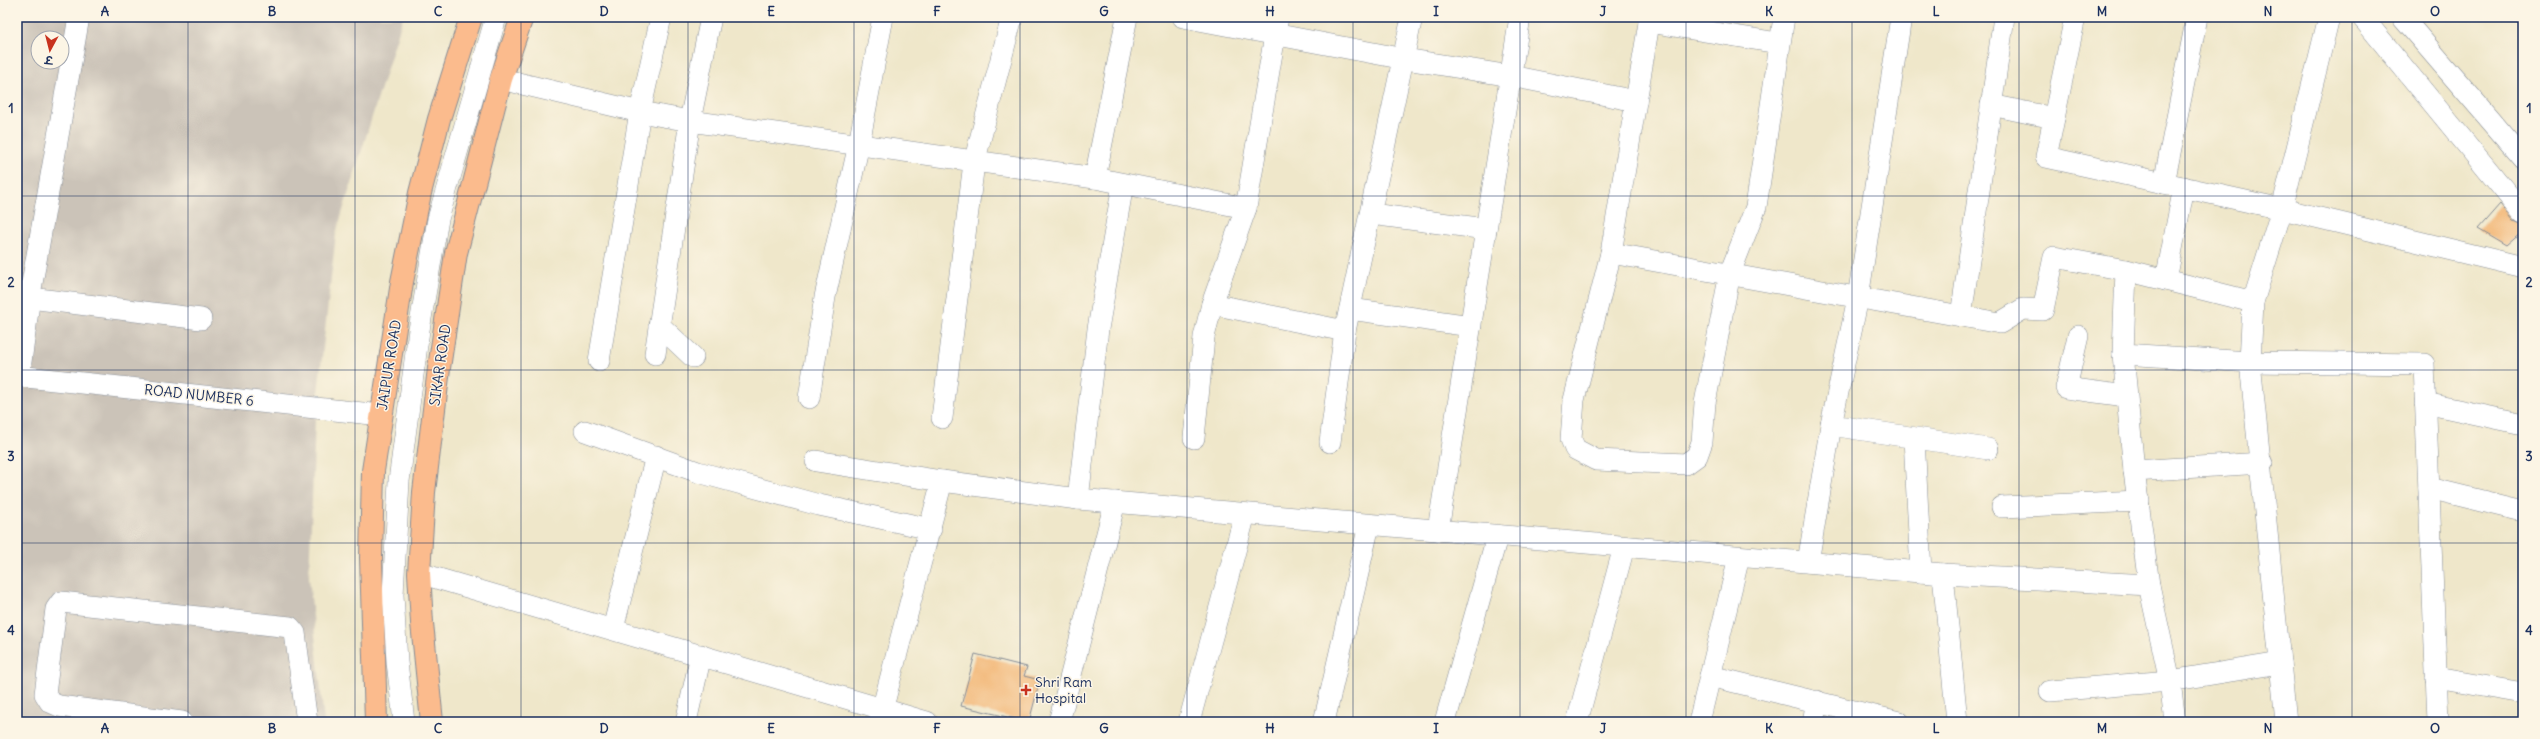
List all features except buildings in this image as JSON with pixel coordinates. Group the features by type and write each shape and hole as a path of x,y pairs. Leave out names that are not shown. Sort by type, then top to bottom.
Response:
{"main road":[{"name":"JAIPUR ROAD","path":"376,722 371,558 373,471 402,282 420,193 439,119 471,17"},
{"name":"SIKAR ROAD","path":"432,722 422,623 419,573 424,492 439,368 456,254 502,78 522,17"}],"street":[{"path":"18,376 26,301 79,17"},
{"path":"404,722 397,662 393,595 399,481 419,330 438,219 496,17"},
{"path":"599,361 640,112 661,17"},
{"path":"655,354 690,121 711,17"},
{"path":"809,398 824,297 859,144 883,17"},
{"path":"942,418 974,163 1012,17"},
{"path":"1095,178 1127,17"},
{"path":"1183,17 1276,25 1405,59 1511,76 1636,101"},
{"path":"1330,442 1345,332 1405,59 1412,17"},
{"path":"1438,530 1520,17"},
{"path":"1778,43 1649,20 1611,253 1574,400 1571,439 1575,449 1596,460 1686,464 1697,456 1702,442 1705,403 1730,273 1756,207 1778,43 1784,17"},
{"path":"1808,562 1831,425 1858,298 1901,17"},
{"path":"1961,316 2004,17"},
{"path":"2075,17 2046,157 2282,209 2523,267"},
{"path":"2166,280 2174,185 2197,17"},
{"path":"2286,722 2262,463 2250,362 2253,302 2282,209 2329,17"},
{"path":"2362,17 2523,213"},
{"path":"2402,17 2523,158"},
{"path":"1194,438 1204,337 1212,304 1246,208 1276,25"},
{"path":"502,78 640,112 690,121 859,144 974,163 1095,178 1246,208"},
{"path":"1991,105 2054,118"},
{"path":"1078,499 1098,329 1123,184"},
{"path":"1371,214 1486,229"},
{"path":"1611,253 1730,273 1858,298 2000,323 2023,310 2043,310 2054,257 2126,270 2253,302"},
{"path":"2126,270 2123,354 2134,471 2149,585 2170,682 2175,722"},
{"path":"26,301 201,319"},
{"path":"1212,304 1345,332"},
{"path":"1350,309 1471,326"},
{"path":"659,325 693,357"},
{"path":"2078,336 2066,388 2126,396"},
{"path":"2123,354 2250,362 2424,364 2438,722"},
{"name":"ROAD NUMBER 6","path":"18,376 381,415"},
{"path":"2425,403 2523,424"},
{"path":"1831,425 1988,449"},
{"path":"585,431 698,472 812,502 931,529"},
{"path":"1914,438 1921,572"},
{"path":"613,629 656,456"},
{"path":"816,461 942,481 1078,499 1438,530 1497,537 1943,574 2149,585"},
{"path":"2134,471 2262,463"},
{"path":"880,715 931,529 942,481"},
{"path":"2429,488 2523,511"},
{"path":"2002,507 2139,501"},
{"path":"1059,722 1115,502"},
{"path":"1189,722 1245,514"},
{"path":"1324,722 1368,525"},
{"path":"1445,722 1497,537"},
{"path":"1576,722 1624,547"},
{"path":"1699,722 1739,557"},
{"path":"419,573 701,655 880,715 927,722"},
{"path":"1943,574 1957,722"},
{"path":"182,722 59,706 50,702 44,694 56,609 61,602 290,627 295,633 308,722"},
{"path":"686,722 701,655"},
{"path":"2050,692 2170,682 2280,663"},
{"path":"1710,676 1900,722"},
{"path":"2436,678 2523,693"},
{"path":"1813,722 1817,701"}],"shaded area":[{"path":"17,17 403,17 336,233 315,419 309,578 324,722 17,722"}],"place":[{"name":"Shri Ram Hospital","path":"1026,690"}]}
